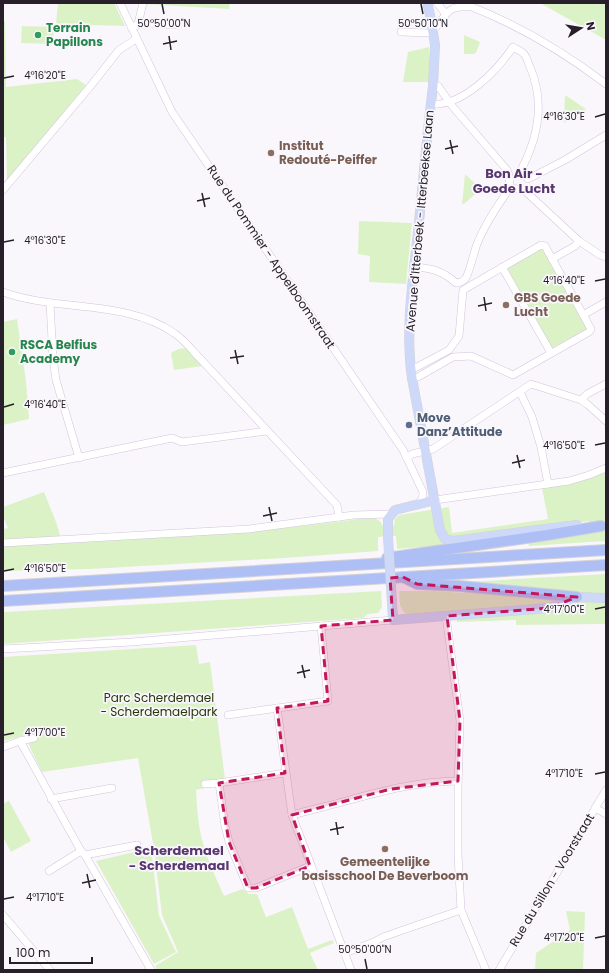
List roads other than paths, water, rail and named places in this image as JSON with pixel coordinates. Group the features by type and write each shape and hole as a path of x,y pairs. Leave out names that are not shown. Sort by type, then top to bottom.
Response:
{"highway":[{"path":"350,565 404,555 511,541 603,525"},
{"path":"3,586 606,550"},
{"path":"3,600 606,565"},
{"path":"404,577 417,584 460,586 576,597"}],"main road":[{"name":"Avenue d'Itterbeek - Itterbeekse Laan","path":"428,4 428,20 431,32 432,55 434,60 434,86 414,266 410,326 411,368 441,533 445,539 453,542 582,525 603,525"},
{"path":"435,500 395,510 388,519 387,527 393,620 549,608 576,597 606,598"}],"street":[{"name":"Rue du Pommier - Appelboomstraat","path":"120,3 135,26 136,39 172,112 393,435 407,458 423,492 421,501 415,506"},
{"path":"142,3 135,26 174,25"},
{"path":"437,3 445,13"},
{"path":"400,32 431,32 445,13 454,8 464,6 472,7 483,11 545,43 574,61 606,84"},
{"path":"3,190 119,50 136,39"},
{"path":"431,104 450,101 480,84 492,73 513,47 524,54 533,75 536,89 538,109 537,127 533,145 521,172 528,179 577,154 606,135"},
{"path":"414,266 435,269 442,272 456,283 459,283 465,279 477,243 484,228 501,200 510,189 507,170 477,136 438,86 434,86"},
{"path":"510,189 522,189 526,191 580,240 600,255 606,257"},
{"path":"552,259 575,246 580,240"},
{"path":"411,368 416,367 449,350 459,336 463,290 541,245 544,246 552,259 591,331 513,375 471,356 453,357 418,377 412,378"},
{"path":"502,268 551,353"},
{"path":"3,292 27,299 50,303 110,309 148,319 175,333 337,505 339,517"},
{"path":"583,315 606,302"},
{"path":"50,303 56,380 79,458"},
{"path":"407,458 412,454 433,449 533,384 581,400 606,421"},
{"path":"581,400 587,394 606,384"},
{"path":"520,392 532,417 541,447 548,484"},
{"path":"3,473 172,438 182,442 267,430"},
{"path":"435,500 569,481 606,468"},
{"path":"3,543 249,529 364,514 391,514"},
{"path":"446,616 460,721 458,854 461,910 486,970"},
{"path":"3,649 132,642 393,620"},
{"path":"228,715 328,701 321,626"},
{"path":"277,708 292,815 310,866 351,970"},
{"path":"3,747 34,738"},
{"path":"20,741 51,799 151,970"},
{"path":"205,784 285,773"},
{"path":"292,815 313,808 391,789 458,781"},
{"path":"219,782 229,842 248,888 256,888 310,866"},
{"path":"51,799 112,788"},
{"name":"Rue du Sillon - Voorstraat","path":"499,970 606,790"},
{"path":"595,808 606,814"},
{"path":"49,871 83,853 137,845"},
{"path":"345,953 383,937 461,910"},
{"path":"3,915 49,970"}],"place":[{"name":"Terrain Papillons","path":"38,35"},
{"name":"Institut Redouté-Peiffer","path":"271,153"},
{"name":"GBS Goede Lucht","path":"506,305"},
{"name":"RSCA Belfius Academy","path":"12,352"},
{"name":"Move Danz’Attitude","path":"409,425"},
{"name":"Gemeentelijke basisschool De Beverboom","path":"385,849"}],"district":[{"name":"Bon Air - Goede Lucht","path":"514,180"},
{"name":"Scherdemael - Scherdemaal","path":"179,858"}],"park label":[{"name":"Parc Scherdemael - Scherdemaelpark","path":"159,705"}]}
